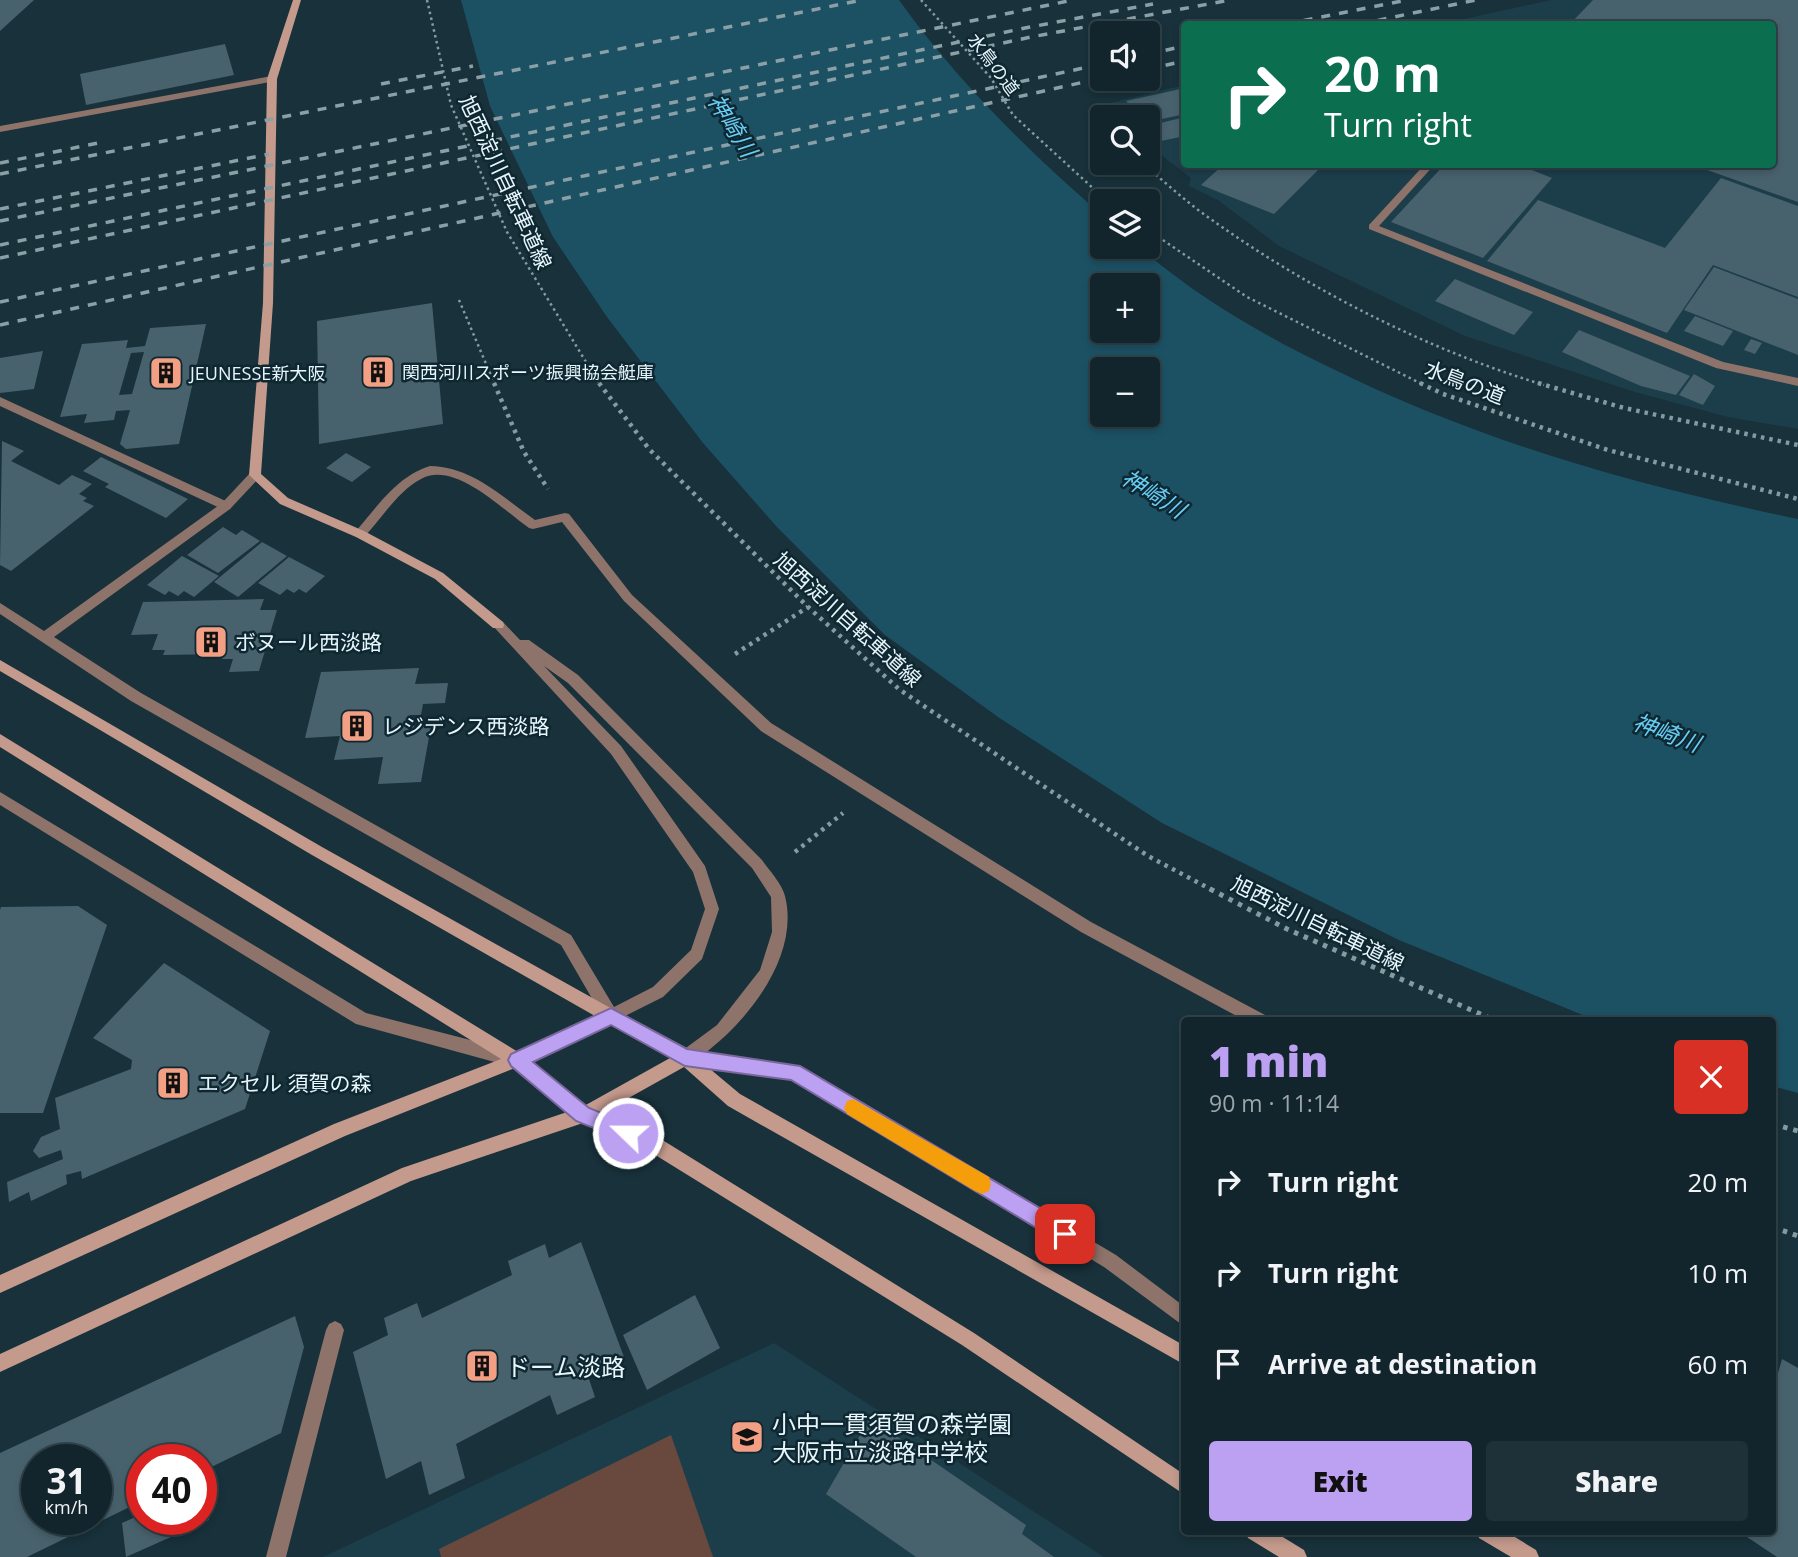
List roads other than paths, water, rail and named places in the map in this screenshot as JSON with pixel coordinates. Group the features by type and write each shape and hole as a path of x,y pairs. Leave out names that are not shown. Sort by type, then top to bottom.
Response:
{"street":[{"path":"45,637 226,506 255,475 268,303 272,79 297,0"},
{"path":"0,130 272,79"},
{"path":"1427,168 1373,227 1720,365 1798,382"},
{"path":"0,401 226,506"},
{"path":"360,534 416,476 428,469 443,468 466,477 533,525 565,517 628,598 766,727 1086,927 1253,1017"},
{"path":"0,1363 408,1174 583,1115 685,1058 723,1030 766,974 780,932 778,896 757,864 573,679 498,625 439,576 360,534 284,501 255,475"},
{"path":"0,608 136,697 566,940 611,1016"},
{"path":"0,1284 340,1130 517,1060 611,1016 658,992 697,954 712,909 700,870 616,750 498,625"},
{"path":"0,666 317,851 685,1058 734,1100 1181,1354"},
{"path":"0,740 517,1060 583,1115 650,1142 968,1339 1181,1483"},
{"path":"0,799 362,1019 517,1060"},
{"path":"685,1058 793,1072 1110,1261 1181,1315"},
{"path":"276,1557 335,1330"},
{"path":"1261,1535 1297,1557"},
{"path":"1493,1535 1529,1557"}],"water":[{"name":"神崎川","path":"461,0 899,0 944,58 994,114 1090,204 1090,259 1154,259 1207,299 1280,342 1387,394 1444,418 1618,476 1798,519 1798,1093 1776,1087 1776,1017 1588,1017 1399,940 1162,823 998,717 885,635 777,527 703,443 607,317 553,237 490,106"}],"railway":[{"path":"0,174 862,0"},
{"path":"0,221 1073,0"},
{"path":"0,258 1031,37 1230,0"},
{"path":"1301,21 1407,0"},
{"path":"1374,21 1476,0"},
{"path":"0,245 1025,28 1153,4"},
{"path":"1160,51 1181,47"},
{"path":"1160,66 1181,62"},
{"path":"381,84 473,66"},
{"path":"0,302 1090,67"},
{"path":"0,325 1090,81"},
{"path":"0,163 103,142"},
{"path":"0,209 269,154"}],"place":[{"name":"関西河川スポーツ振興協会艇庫","path":"378,372"},
{"name":"JEUNESSE新大阪","path":"166,373"},
{"name":"ボヌール西淡路","path":"211,642"},
{"name":"レジデンス西淡路","path":"357,726"},
{"name":"エクセル 須賀の森","path":"173,1083"},
{"name":"ドーム淡路","path":"482,1366"},
{"name":"小中一貫須賀の森学園 大阪市立淡路中学校","path":"747,1437"}]}
